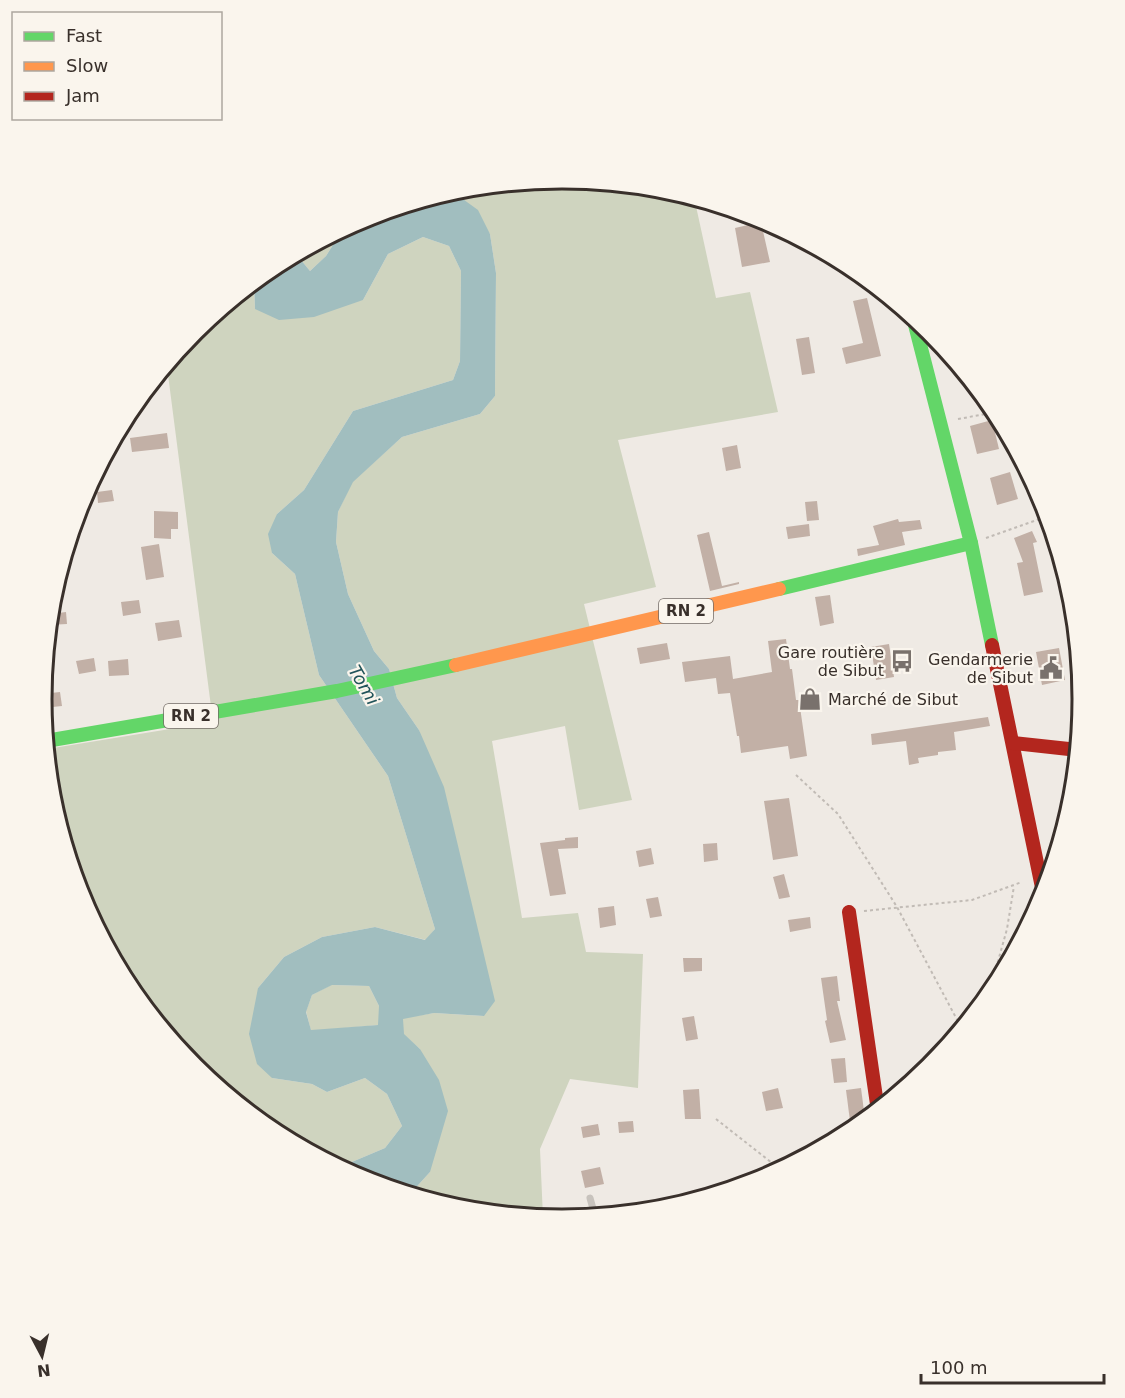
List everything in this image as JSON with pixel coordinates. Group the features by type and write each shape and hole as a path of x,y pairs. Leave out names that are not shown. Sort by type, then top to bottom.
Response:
{"main road":[{"path":"917,332 971,543 1040,878"},
{"name":"RN 2","path":"55,740 401,678 971,543"},
{"path":"1013,743 1069,749"},
{"path":"849,912 877,1101"}],"lane":[{"path":"590,1198 593,1208"}],"path":[{"path":"939,422 986,414"},
{"path":"971,543 1039,519"},
{"path":"796,775 838,814 897,907 958,1021"},
{"path":"849,912 972,900 1014,886 1039,874"},
{"path":"997,966 1007,929 1014,886"},
{"path":"716,1119 772,1163"}],"green space":[{"path":"529,190 596,190 629,193 696,207 716,298 750,292 778,412 618,440 656,587 584,604 632,800 579,810 565,726 492,741 522,918 578,913 586,952 643,954 638,1088 570,1079 540,1149 543,1208 496,1205 416,1187 430,1172 420,1049 403,1034 403,1018 434,1013 483,1016 419,730 397,698 389,669 374,651 348,594 336,542 338,512 352,482 402,437 480,414 495,396 496,273 490,234 462,199"},
{"path":"423,237 449,246 461,271 460,361 453,380 353,411 304,490 277,514 272,553 295,574 319,675 388,776 435,929 426,940 375,927 322,937 284,957 258,988 272,1078 312,1084 327,1092 365,1078 387,1094 402,1126 385,1148 351,1162 307,1141 279,1123 226,1082 179,1035 138,982 105,925 80,863 62,798 55,748 213,722 168,376 202,338 254,292 255,309 363,300 388,254"},
{"path":"334,244 326,256 310,271 302,261"},
{"path":"331,985 369,986 379,1006 379,1025 311,1031 306,1011 312,995"}],"water":[{"name":"Tomi","path":"463,199 478,210 490,234 496,273 495,396 480,414 402,437 353,482 338,512 336,542 348,594 374,651 389,669 397,698 419,730 444,787 495,1001 484,1016 434,1013 403,1019 404,1034 420,1049 439,1080 448,1111 430,1172 416,1187 351,1162 385,1148 402,1126 387,1094 365,1078 327,1092 312,1084 272,1078 257,1064 249,1034 258,988 284,957 322,937 375,927 425,940 435,929 388,776 319,675 295,574 272,553 268,534 277,514 304,490 353,411 453,380 460,361 461,271 449,246 423,237 388,254 363,300 314,317 279,320 255,309 254,292 302,261 310,271 326,256 334,244 367,228 431,206","holes":["332,985 369,986 379,1006 378,1025 311,1030 306,1012 312,995"]}],"building":[{"path":"748,225 763,230 770,262 742,267 735,228"},
{"path":"867,298 881,356 846,364 842,348 863,343 853,301"},
{"path":"809,337 815,373 802,375 796,339"},
{"path":"990,421 999,449 977,454 970,426"},
{"path":"167,433 169,448 132,452 130,438"},
{"path":"737,445 741,468 726,471 722,448"},
{"path":"1010,472 1018,499 997,505 990,478"},
{"path":"112,490 114,501 98,503 97,492"},
{"path":"817,501 819,520 807,521 805,502"},
{"path":"154,511 178,512 178,529 171,529 171,539 154,538"},
{"path":"898,519 899,522 920,520 922,529 902,532 905,545 858,556 857,549 879,545 873,526"},
{"path":"809,524 810,536 788,539 786,527"},
{"path":"1032,531 1037,542 1033,543 1043,592 1024,596 1017,563 1023,562 1014,538"},
{"path":"709,532 722,586 739,582 739,584 710,591 697,535"},
{"path":"159,544 164,577 146,580 141,547"},
{"path":"830,595 834,623 820,626 815,597"},
{"path":"139,600 141,613 123,616 121,602"},
{"path":"66,612 67,624 58,624 60,613"},
{"path":"179,620 182,637 158,641 155,623"},
{"path":"786,639 796,700 799,700 807,756 790,759 788,746 741,753 730,693 718,694 716,678 685,682 682,662 730,656 733,679 772,672 768,641"},
{"path":"667,643 670,659 640,664 637,648"},
{"path":"889,644 894,677 876,680 871,647"},
{"path":"1059,648 1065,680 1042,685 1036,652"},
{"path":"94,658 96,671 79,674 76,661"},
{"path":"128,659 129,675 109,676 108,661"},
{"path":"60,692 62,706 52,707 52,693"},
{"path":"988,717 990,726 954,732 956,750 918,758 919,763 909,765 906,741 872,745 871,734"},
{"path":"789,798 798,856 773,860 764,801"},
{"path":"578,837 578,848 558,849 566,894 550,896 540,843"},
{"path":"717,843 718,860 704,862 703,844"},
{"path":"651,848 654,864 639,867 636,851"},
{"path":"784,874 790,897 779,899 773,877"},
{"path":"658,897 662,916 650,918 646,899"},
{"path":"614,906 616,925 600,928 598,908"},
{"path":"810,917 811,928 790,932 788,920"},
{"path":"683,958 702,958 702,971 684,972"},
{"path":"837,976 840,1001 837,1001 846,1040 830,1043 825,1021 827,1020 821,978"},
{"path":"694,1016 698,1039 686,1041 682,1018"},
{"path":"845,1058 847,1082 834,1083 831,1059"},
{"path":"778,1088 783,1108 766,1111 762,1092"},
{"path":"861,1088 864,1110 850,1120 846,1090"},
{"path":"699,1089 701,1119 685,1119 683,1090"},
{"path":"633,1121 634,1132 619,1133 618,1122"},
{"path":"598,1124 600,1135 583,1138 581,1127"},
{"path":"600,1167 604,1184 585,1188 581,1171"}],"traffic: fast":[{"path":"917,332 971,543 992,645"},
{"path":"779,589 971,543"},
{"path":"55,740 337,691 456,665"}],"traffic: slow":[{"path":"456,665 779,589"}],"traffic: jam":[{"path":"992,645 1040,877"},
{"path":"1013,743 1069,749"},
{"path":"849,912 877,1101"}],"place":[{"name":"Gare routière de Sibut","path":"902,661"},
{"name":"Gendarmerie de Sibut","path":"1051,668"},
{"name":"Marché de Sibut","path":"810,699"}]}
